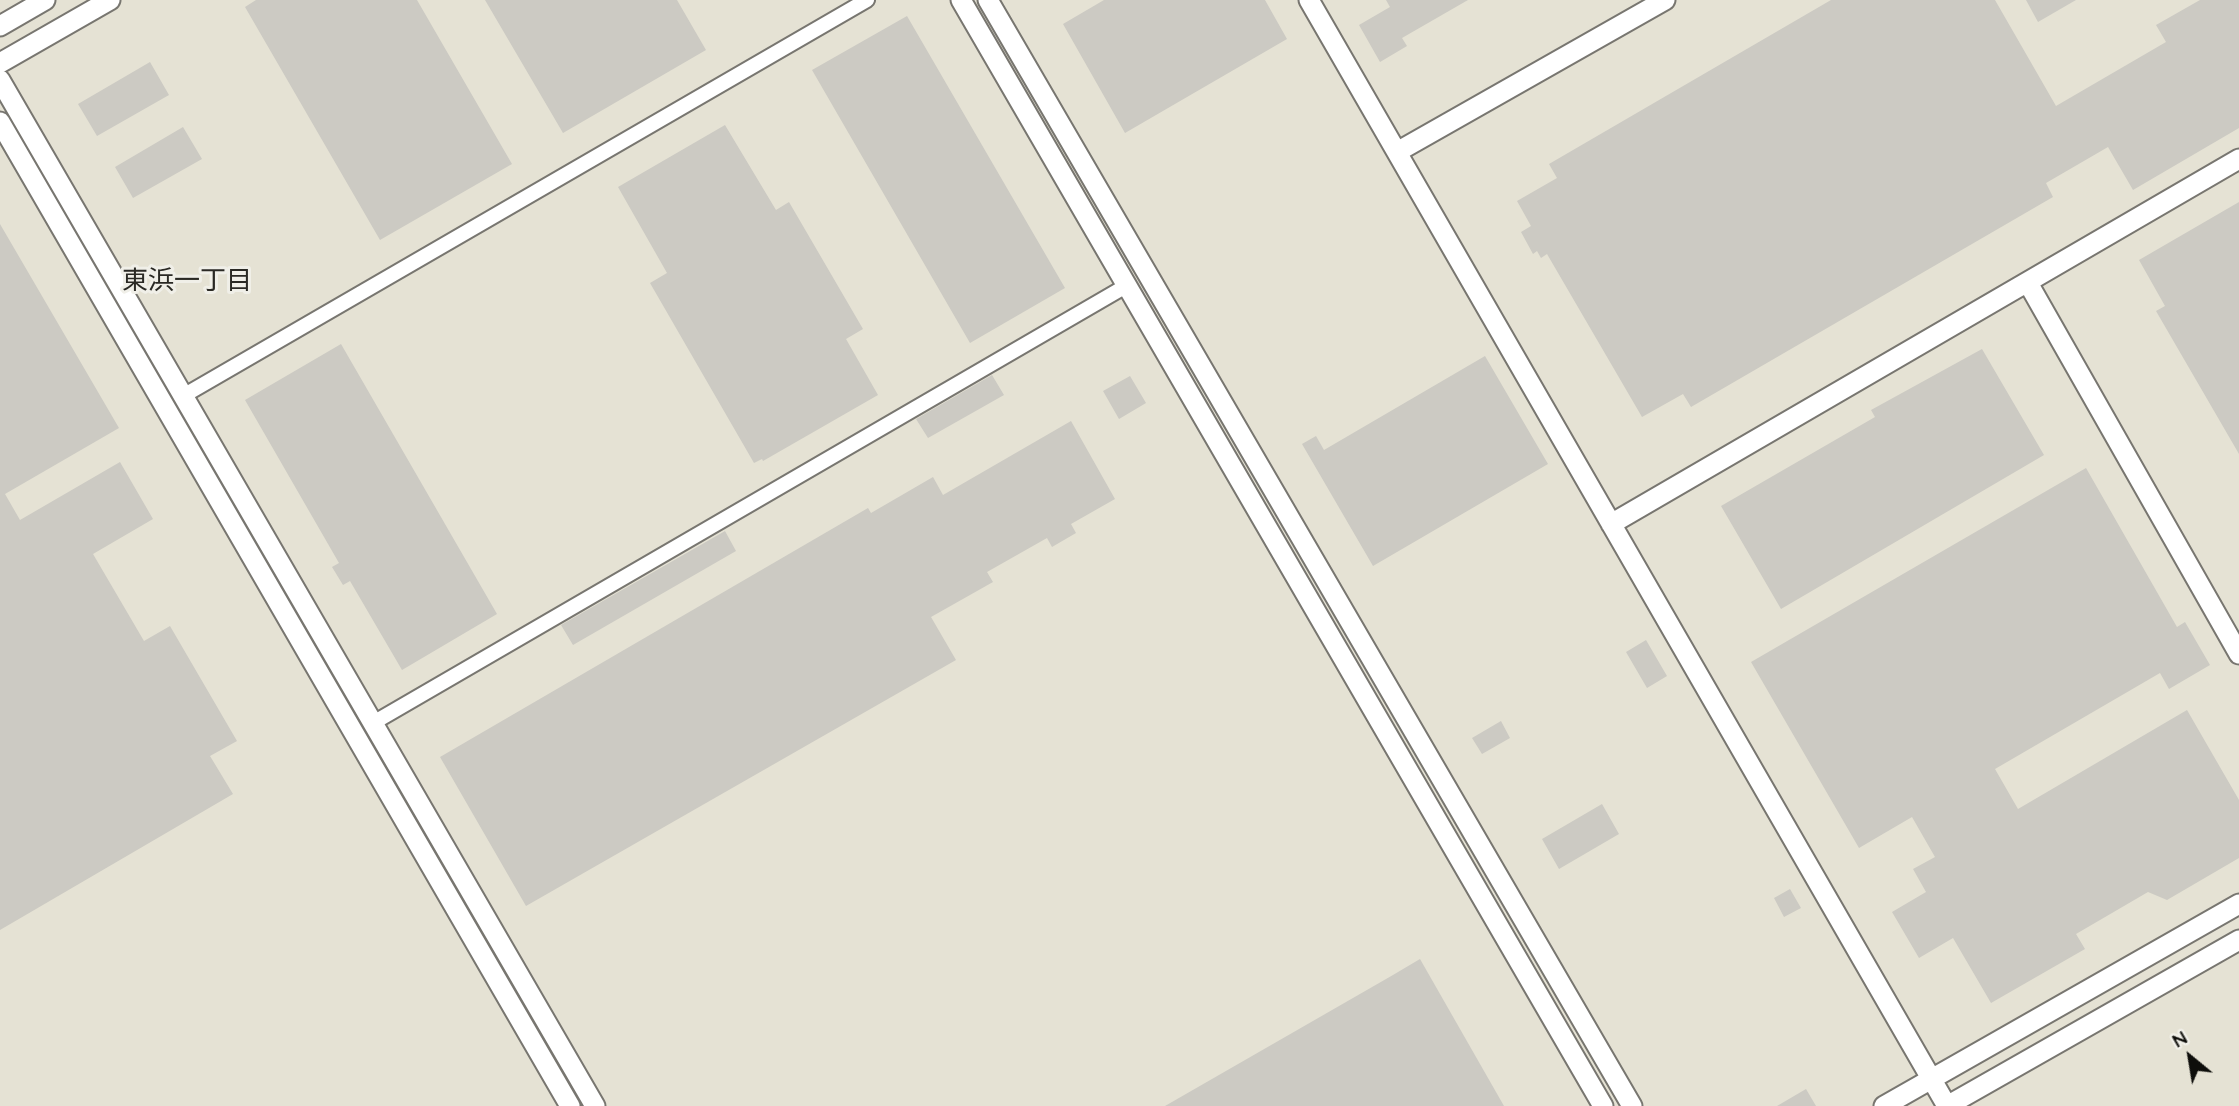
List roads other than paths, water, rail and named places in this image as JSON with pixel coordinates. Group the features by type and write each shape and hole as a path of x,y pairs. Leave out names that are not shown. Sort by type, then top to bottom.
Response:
{"street":[{"path":"0,26 45,0"},
{"path":"0,64 110,0"},
{"path":"164,406 867,0"},
{"path":"961,0 1603,1106"},
{"path":"988,0 1632,1106"},
{"path":"1309,0 1947,1106 2239,940"},
{"path":"1397,152 1665,0"},
{"path":"0,80 595,1106"},
{"path":"0,122 570,1106"},
{"path":"1611,524 2239,159"},
{"path":"354,734 1147,274"},
{"path":"2028,283 2239,654"},
{"path":"1884,1106 2239,904"}],"district":[{"name":"東浜一丁目","path":"187,281"}]}
